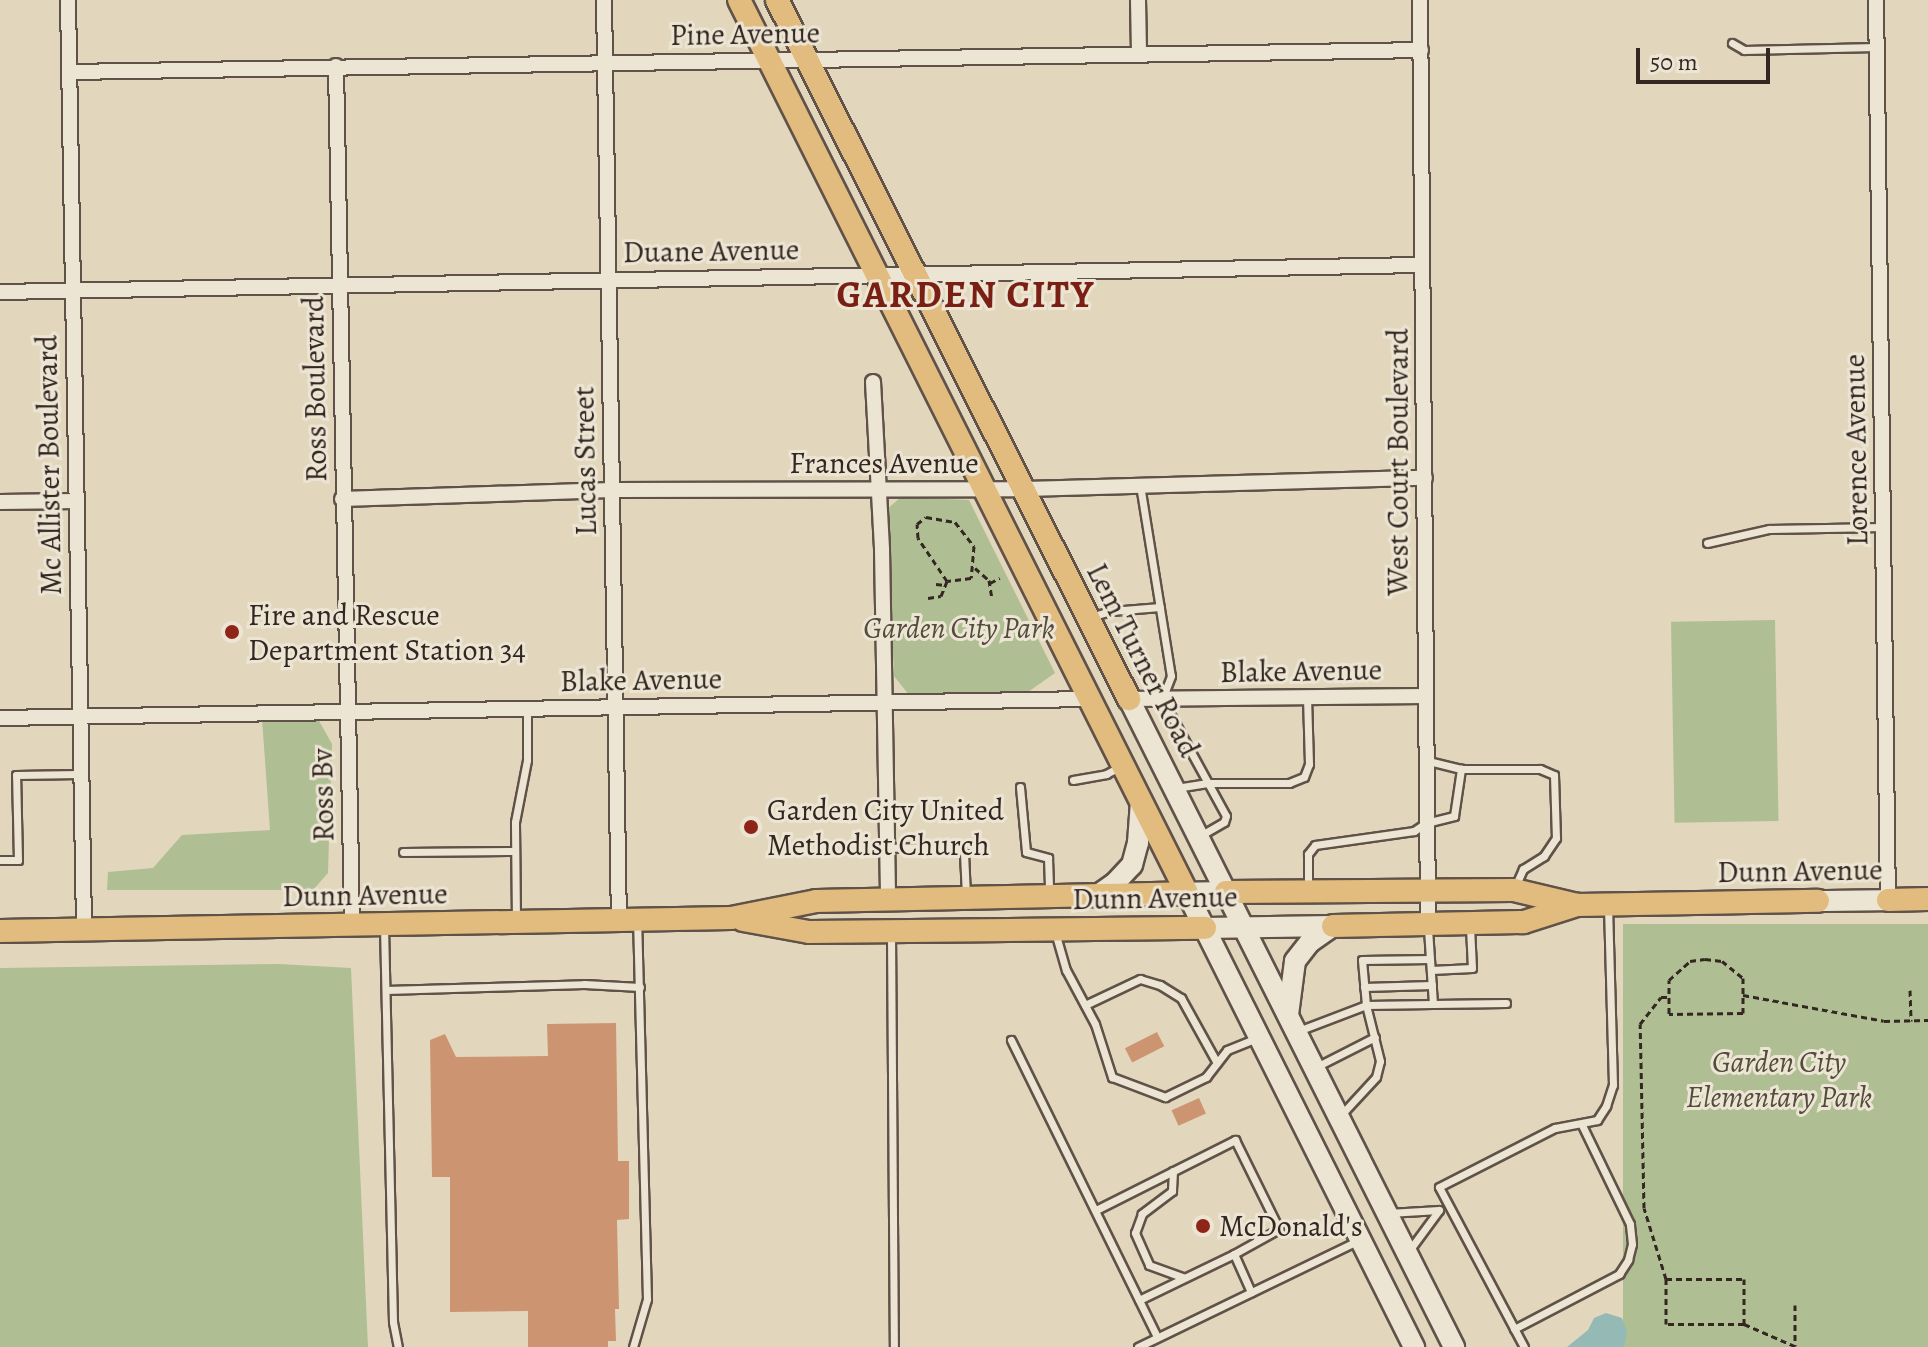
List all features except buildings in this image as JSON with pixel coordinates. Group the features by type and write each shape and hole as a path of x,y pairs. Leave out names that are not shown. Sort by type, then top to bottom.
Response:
{"main road":[{"path":"739,0 1414,1347"},
{"name":"Lem Turner Road","path":"777,0 1454,1347"},
{"path":"1098,895 1132,865 1138,843 1141,801"},
{"name":"Dunn Avenue","path":"0,931 731,918 816,901 1226,892 1514,890 1577,905 1928,899"},
{"name":"Dunn Avenue","path":"731,918 809,932 1205,928 1524,922 1577,905"},
{"path":"1292,1024 1295,961 1310,942 1333,926"}],"street":[{"name":"Mc Allister Boulevard","path":"68,0 84,930"},
{"name":"Lucas Street","path":"604,0 615,707 628,920"},
{"path":"1138,0 1139,53"},
{"name":"West Court Boulevard","path":"1420,0 1428,923"},
{"name":"Lorence Avenue","path":"1876,0 1888,900"},
{"name":"Pine Avenue","path":"69,72 1421,50"},
{"name":"Ross Boulevard","path":"336,66 347,712"},
{"name":"Duane Avenue","path":"0,292 1422,265"},
{"path":"873,382 879,489 888,900"},
{"name":"Frances Avenue","path":"342,499 611,490 1024,489 1425,478"},
{"path":"0,502 76,501"},
{"name":"Blake Avenue","path":"1129,699 1426,696"},
{"name":"Blake Avenue","path":"0,718 1090,699"},
{"name":"Ross Bv","path":"347,712 352,925"}],"lane":[{"path":"1732,43 1744,50 1876,47"},
{"path":"1140,485 1171,676 1162,699 1226,816 1224,822 1198,837"},
{"path":"1707,543 1769,529 1883,527"},
{"path":"1088,617 1111,611 1160,607"},
{"path":"1174,789 1208,783 1289,783 1304,777 1309,764 1307,697"},
{"path":"516,923 515,822 527,760 527,707"},
{"path":"1426,760 1461,769 1540,769 1554,775 1556,838 1544,856 1523,869 1514,890"},
{"path":"1073,780 1106,774 1123,765"},
{"path":"1308,891 1308,854 1315,845 1414,831 1426,823 1454,816 1461,769"},
{"path":"0,860 18,860 16,775 79,774"},
{"path":"1020,787 1026,852 1048,858 1049,896"},
{"path":"887,848 956,846 964,853 966,898"},
{"path":"403,852 515,851"},
{"path":"1524,1347 1439,1187 1555,1128 1597,1120 1613,1085 1608,904"},
{"path":"628,920 640,987 647,1299 633,1347"},
{"path":"1428,923 1433,1004"},
{"path":"1431,970 1472,968 1470,923"},
{"path":"384,924 393,1322 398,1347"},
{"path":"1055,930 1066,970 1095,1024 1112,1077 1165,1097 1206,1077 1227,1050 1260,1037"},
{"path":"891,931 894,1347"},
{"path":"1339,1117 1376,1077 1380,1061 1366,1005 1362,960 1430,959"},
{"path":"1085,1005 1140,979 1160,985 1181,998 1217,1063"},
{"path":"386,990 584,984 640,987"},
{"path":"1364,987 1432,985"},
{"path":"1292,1024 1366,1005 1506,1003"},
{"path":"1314,1068 1375,1037"},
{"path":"1011,1040 1157,1337"},
{"path":"1514,1329 1619,1274 1628,1260 1632,1244 1630,1224 1582,1125"},
{"path":"1096,1210 1235,1140 1279,1229 1139,1300"},
{"path":"1173,1171 1172,1191 1142,1214 1135,1233 1149,1265 1184,1278"},
{"path":"1386,1213 1439,1210 1449,1206"},
{"path":"1407,1253 1439,1210"},
{"path":"1138,1347 1360,1239"},
{"path":"1234,1254 1251,1292"}],"path":[{"path":"936,584 946,583 971,578 975,568 974,546 967,533 955,522 926,517 917,524 918,538 946,583"},
{"path":"975,568 990,583 992,599"},
{"path":"990,583 1000,578"},
{"path":"928,598 941,596 946,583"},
{"path":"1690,961 1722,961 1735,969 1743,978 1743,995 1743,1013 1669,1014 1669,980 1690,961"},
{"path":"1910,990 1911,1021"},
{"path":"1743,995 1884,1021 1928,1020"},
{"path":"1669,997 1661,997 1640,1024 1644,1208 1666,1279 1666,1324 1744,1324 1796,1346 1795,1305"},
{"path":"1666,1279 1744,1279 1744,1324"}],"green space":[{"name":"Garden City Park","path":"901,497 969,500 1055,673 1028,692 909,695 894,676 886,510"},
{"path":"1775,620 1779,821 1675,823 1671,622"},
{"path":"262,719 318,719 332,744 328,873 313,890 107,890 108,872 153,868 182,835 270,830"},
{"name":"Garden City Elementary Park","path":"1623,924 1928,924 1928,1347 1623,1347"},
{"path":"279,964 351,968 368,1347 0,1347 0,968"}],"water":[{"path":"1606,1313 1622,1318 1627,1332 1624,1347 1567,1347 1588,1330 1594,1318"}],"place":[{"name":"Fire and Rescue Department Station 34","path":"232,632"},
{"name":"Garden City United Methodist Church","path":"751,827"},
{"name":"McDonald's","path":"1203,1226"}],"district":[{"name":"GARDEN CITY","path":"966,295"}]}
